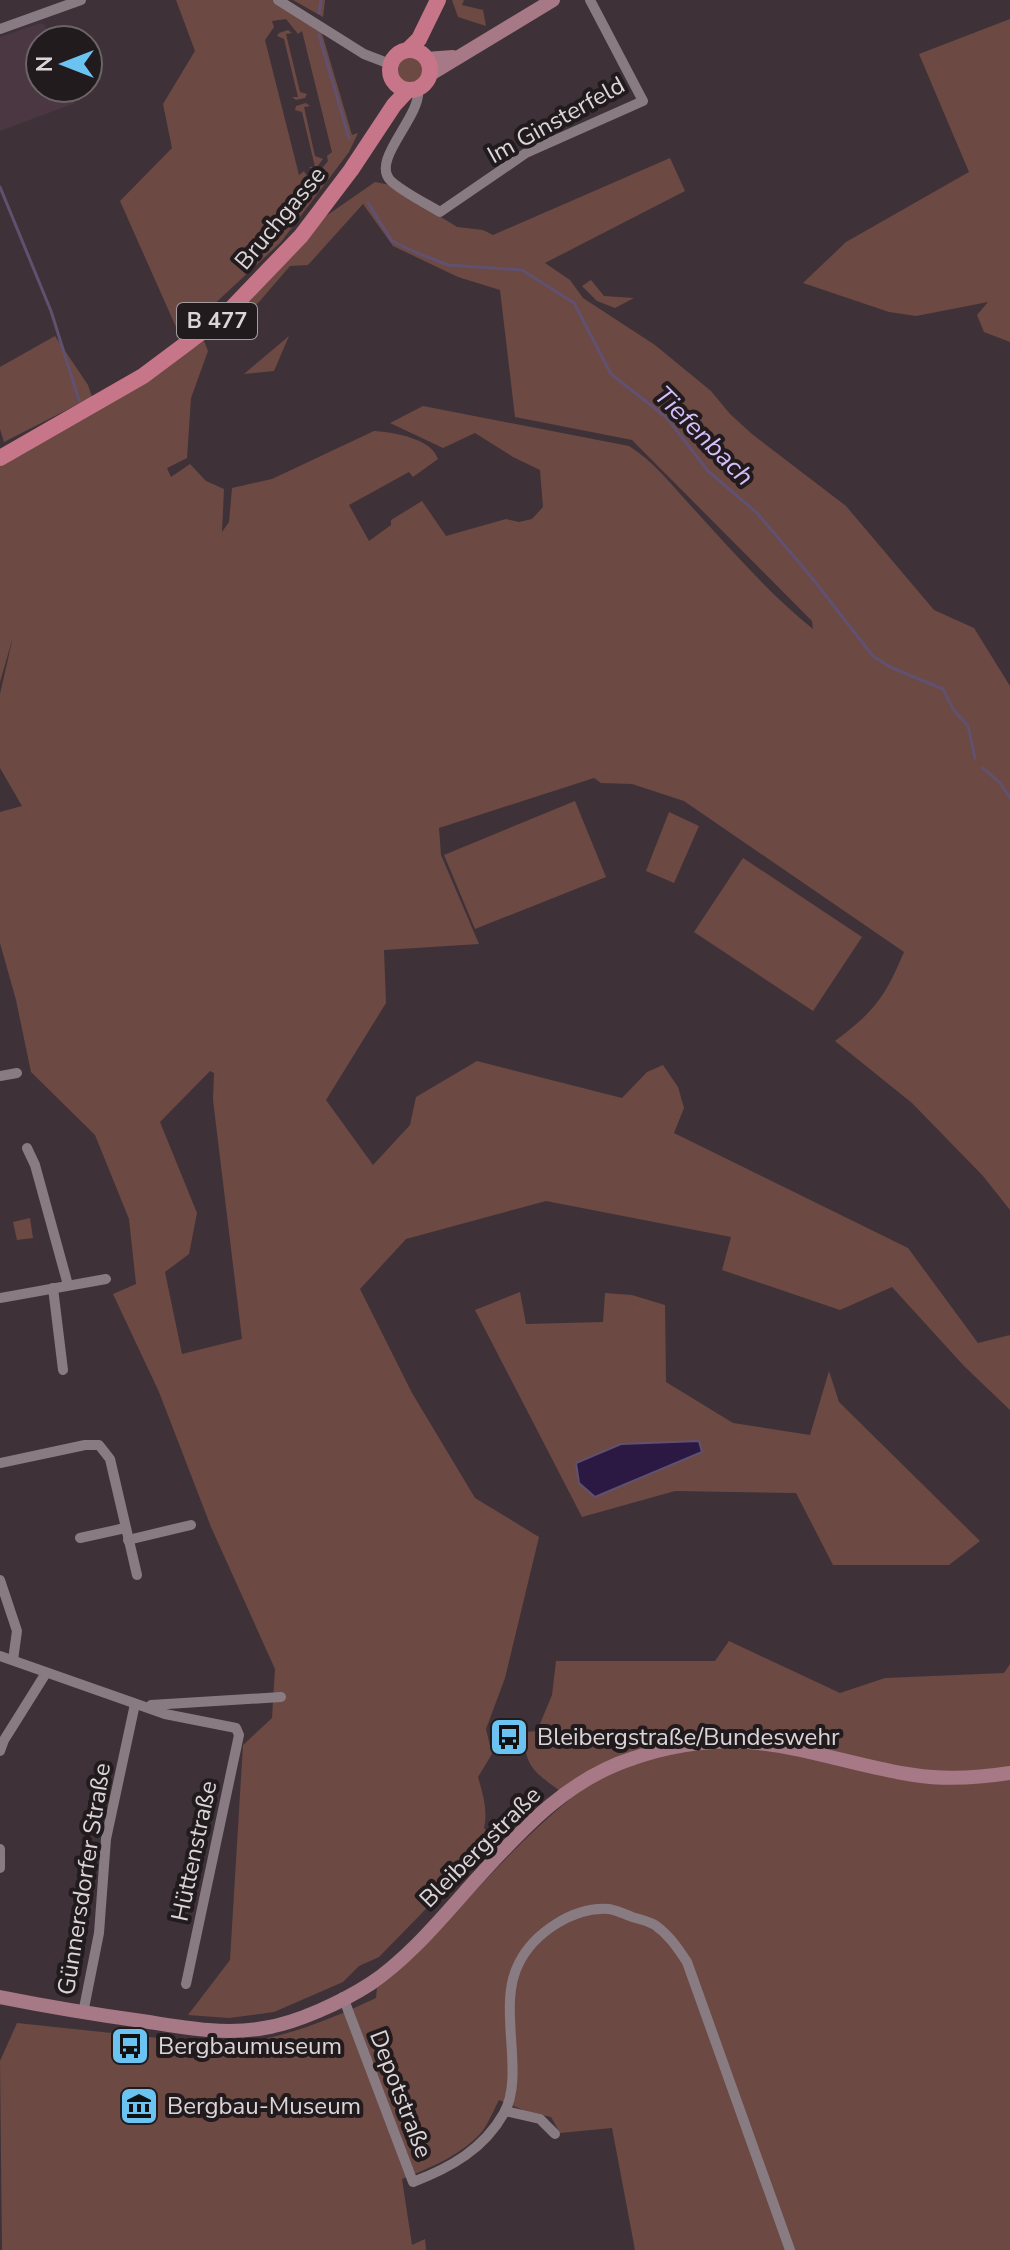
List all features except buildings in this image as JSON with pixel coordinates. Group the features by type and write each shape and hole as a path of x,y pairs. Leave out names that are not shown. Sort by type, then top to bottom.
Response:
{"main road":[{"name":"B 477","path":"390,64 406,87 422,59 435,7"},
{"path":"390,64 397,54 422,59"},
{"name":"Bruchgasse","path":"0,458 143,376 226,314 301,236 351,170 406,87"}],"street":[{"path":"0,29 81,0"},
{"path":"278,0 364,54 390,64"},
{"path":"422,59 461,56 553,0"},
{"name":"Im Ginsterfeld","path":"406,87 418,104 387,158 386,171 392,182 440,212 526,153 643,101 590,0"},
{"path":"0,1076 17,1073"},
{"path":"27,1148 35,1165 68,1285"},
{"path":"0,1298 106,1279"},
{"path":"53,1288 63,1370"},
{"path":"0,1463 85,1445 99,1445 110,1459 137,1575"},
{"path":"80,1538 191,1525"},
{"path":"0,1580 17,1631 13,1660"},
{"path":"0,1656 140,1705 281,1697"},
{"path":"0,1751 46,1673"},
{"name":"Hüttenstraße","path":"140,1705 165,1714 236,1728 239,1735 186,1984"},
{"name":"Günnersdorfer Straße","path":"83,2013 99,1933 106,1839 140,1705"},
{"name":"Bleibergstraße","path":"0,1997 83,2013 223,2030 264,2028 305,2016 370,1984 403,1955 545,1807 599,1772 634,1757 706,1742 748,1742 806,1751 913,1775 960,1779 1010,1773"},
{"path":"0,1849 0,1868"},
{"path":"555,2134 540,2119 505,2111 511,2083 510,1991 518,1965 535,1939 563,1920 608,1909 652,1923 673,1941 687,1962 790,2250"},
{"name":"Depotstraße","path":"343,1997 413,2182 460,2160 487,2138 505,2111"}],"shaded area":[{"path":"176,0 274,0 321,30 352,135 358,133 349,152 281,242 180,336 120,201 172,148 163,104 195,51","holes":["286,19 298,34 302,31 332,152 314,178 304,171 299,175 265,40 274,27 272,21"]},
{"path":"293,0 325,0 323,17"},
{"path":"452,0 464,0 462,5 483,10 486,26 458,17"},
{"path":"1010,19 1010,342 984,332 977,315 988,302 916,316 889,312 803,283 846,242 969,172 919,54"},
{"path":"24,29 24,104 72,104 0,131 0,37"},
{"path":"288,30 292,33 286,34 300,92 307,94 305,98 296,100 292,97 298,97 284,39 277,36"},
{"path":"410,54 421,59 426,70 421,81 410,86 399,81 394,70 399,59"},
{"path":"306,103 310,106 304,107 315,156 323,159 314,171 309,167 315,167 302,112 295,110 296,106"},
{"path":"670,158 685,191 545,263 570,280 583,298 655,345 711,391 752,434 846,506 934,610 974,628 1010,686 1010,1210 983,1176 912,1103 835,1041 877,1002 904,952 684,801 632,784 601,783 594,778 439,828 441,855 479,944 384,950 386,1003 326,1100 373,1165 410,1125 416,1097 477,1061 622,1098 647,1072 663,1065 678,1087 684,1108 674,1133 908,1248 978,1343 1010,1335 1010,1410 964,1366 892,1287 840,1310 722,1270 731,1237 546,1201 406,1239 360,1289 412,1393 475,1498 539,1537 505,1678 486,1729 492,1754 478,1777 485,1809 484,1828 495,1838 379,1957 359,1966 343,1982 274,2012 229,2018 188,2015 230,1960 243,1745 272,1718 275,1669 211,1527 159,1392 113,1294 136,1284 129,1219 95,1135 31,1072 0,943 0,812 22,806 0,768 0,694 13,637 0,682 0,464 143,383 204,341 208,351 191,398 187,458 167,468 171,477 190,464 206,481 224,489 222,532 229,522 232,488 272,479 374,431 420,442 428,446 438,459 413,477 409,472 349,505 369,541 391,525 391,520 422,501 446,536 506,519 519,522 532,519 543,507 540,470 475,433 443,448 390,423 423,406 629,446 654,466 765,585 813,629 812,621 632,440 515,417 500,290 458,277 393,246 363,204 308,265 290,266 259,302 217,337 214,333 275,274 326,216 375,182 390,185 457,227 483,230 493,235","holes":["210,1071 214,1073 213,1100 242,1339 182,1354 165,1272 189,1254 197,1213 160,1122"]},
{"path":"591,280 604,296 634,298 615,308 597,301 582,286"},
{"path":"55,336 88,385 92,397 4,442 0,429 0,367"},
{"path":"289,336 274,371 244,374"},
{"path":"575,801 606,877 475,929 444,855"},
{"path":"669,812 699,826 674,883 646,871"},
{"path":"743,858 862,937 813,1011 694,932"},
{"path":"30,1218 33,1238 17,1240 13,1222"},
{"path":"520,1292 526,1324 603,1322 605,1293 632,1295 665,1305 666,1382 733,1423 810,1435 829,1371 839,1402 980,1541 949,1565 833,1565 796,1493 675,1491 582,1517 475,1310"},
{"path":"699,1441 702,1452 595,1497 579,1483 576,1463 621,1444"},
{"path":"729,1641 840,1693 885,1678 1004,1673 1010,1664 1010,2250 635,2250 612,2128 560,2133 551,2117 499,2100 486,2126 472,2142 444,2161 402,2179 412,2245 425,2239 426,2250 2,2250 0,2061 17,2023 225,2045 265,2039 303,2028 376,1998 377,1987 426,1942 520,1844 570,1799 536,1772 525,1745 525,1732 537,1731 552,1695 556,1661 715,1661"}],"waterway":[{"name":"Tiefenbach","path":"319,13 321,0"},
{"name":"Tiefenbach","path":"319,35 349,138"},
{"path":"0,187 51,311 79,400"},
{"name":"Tiefenbach","path":"368,203 392,241 448,265 522,270 574,303 611,374 667,418 708,471 757,513 873,656 890,667 943,689 953,709 968,726 975,758"},
{"name":"Tiefenbach","path":"983,768 1000,783 1010,798"}],"place":[{"name":"Bleibergstraße/Bundeswehr","path":"509,1737"},
{"name":"Bergbaumuseum","path":"130,2046"},
{"name":"Bergbau-Museum","path":"139,2106"}]}
